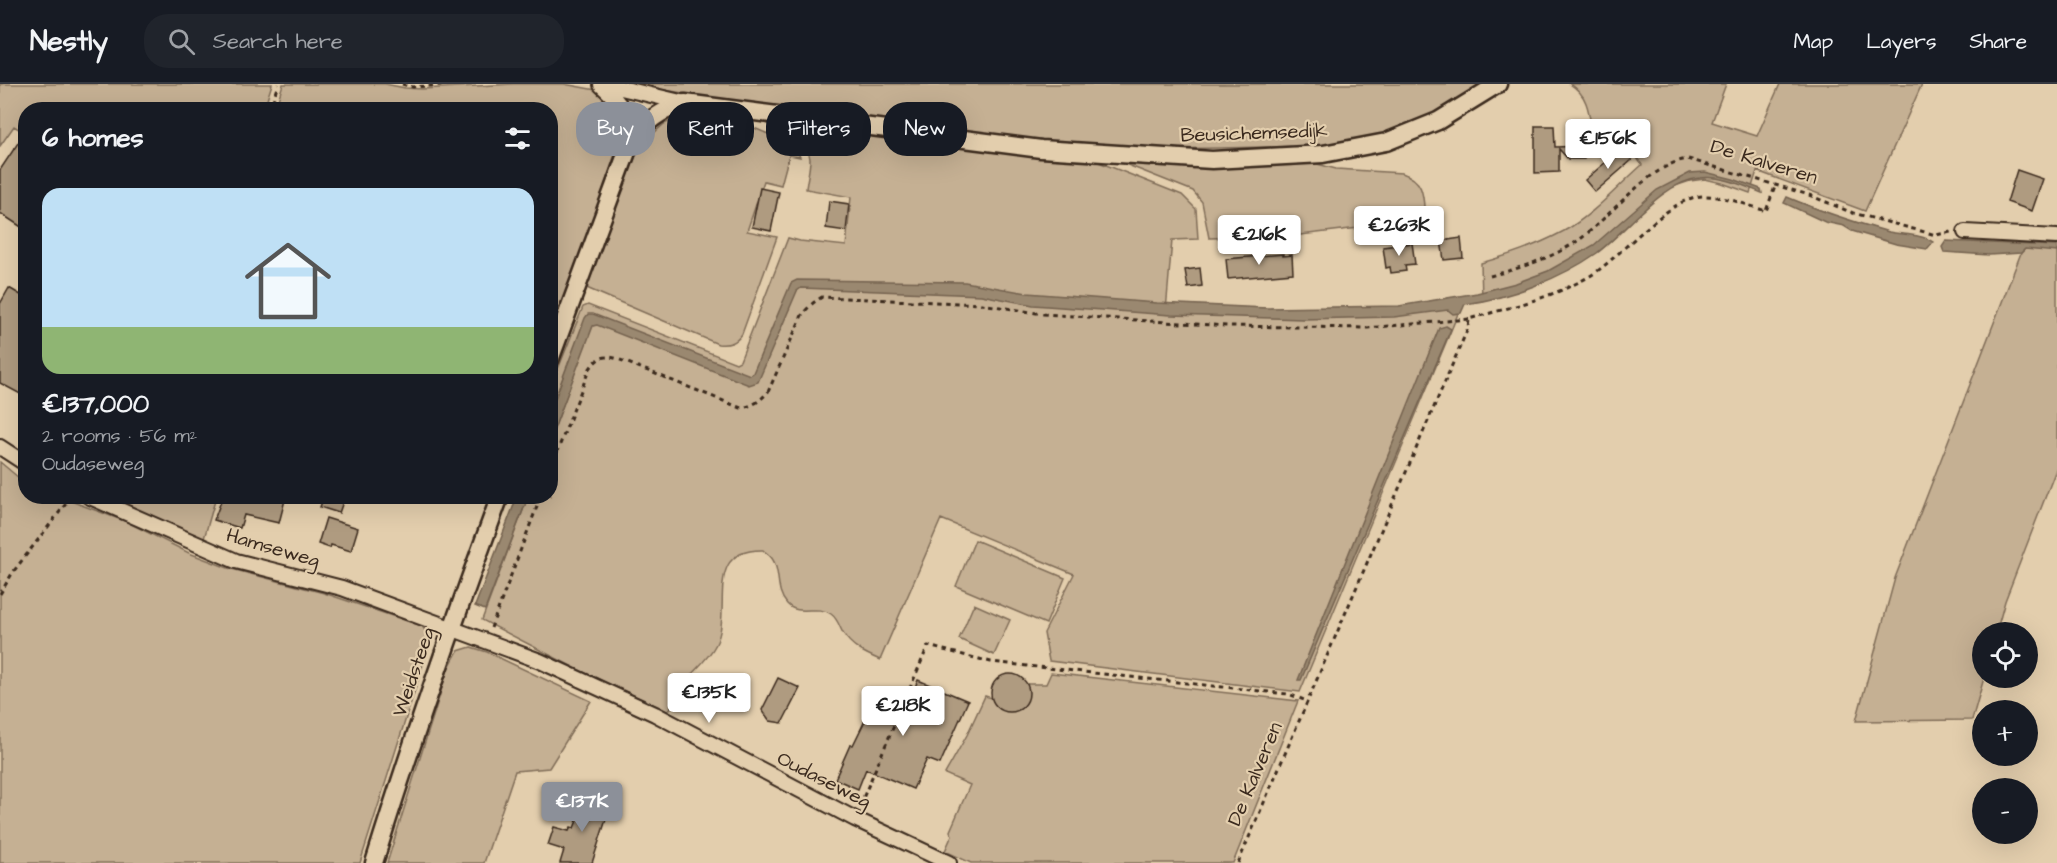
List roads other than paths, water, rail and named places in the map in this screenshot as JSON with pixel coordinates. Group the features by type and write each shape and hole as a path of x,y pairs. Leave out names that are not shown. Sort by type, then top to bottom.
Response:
{"street":[{"name":"Beusichemsedijk","path":"602,84 682,102"},
{"path":"602,84 617,102"},
{"name":"Beusichemsedijk","path":"754,112 1041,149 1212,160 1323,154 1386,142 1438,122 1498,84"},
{"path":"558,338 625,156"},
{"path":"1965,232 2057,237"},
{"path":"0,447 18,459"},
{"name":"Hamseweg","path":"106,504 236,561 342,588 451,628"},
{"name":"Weidsteeg","path":"374,863 451,628 497,504"},
{"name":"Oudaseweg","path":"451,628 540,661 655,714 855,819 949,863"}]}
